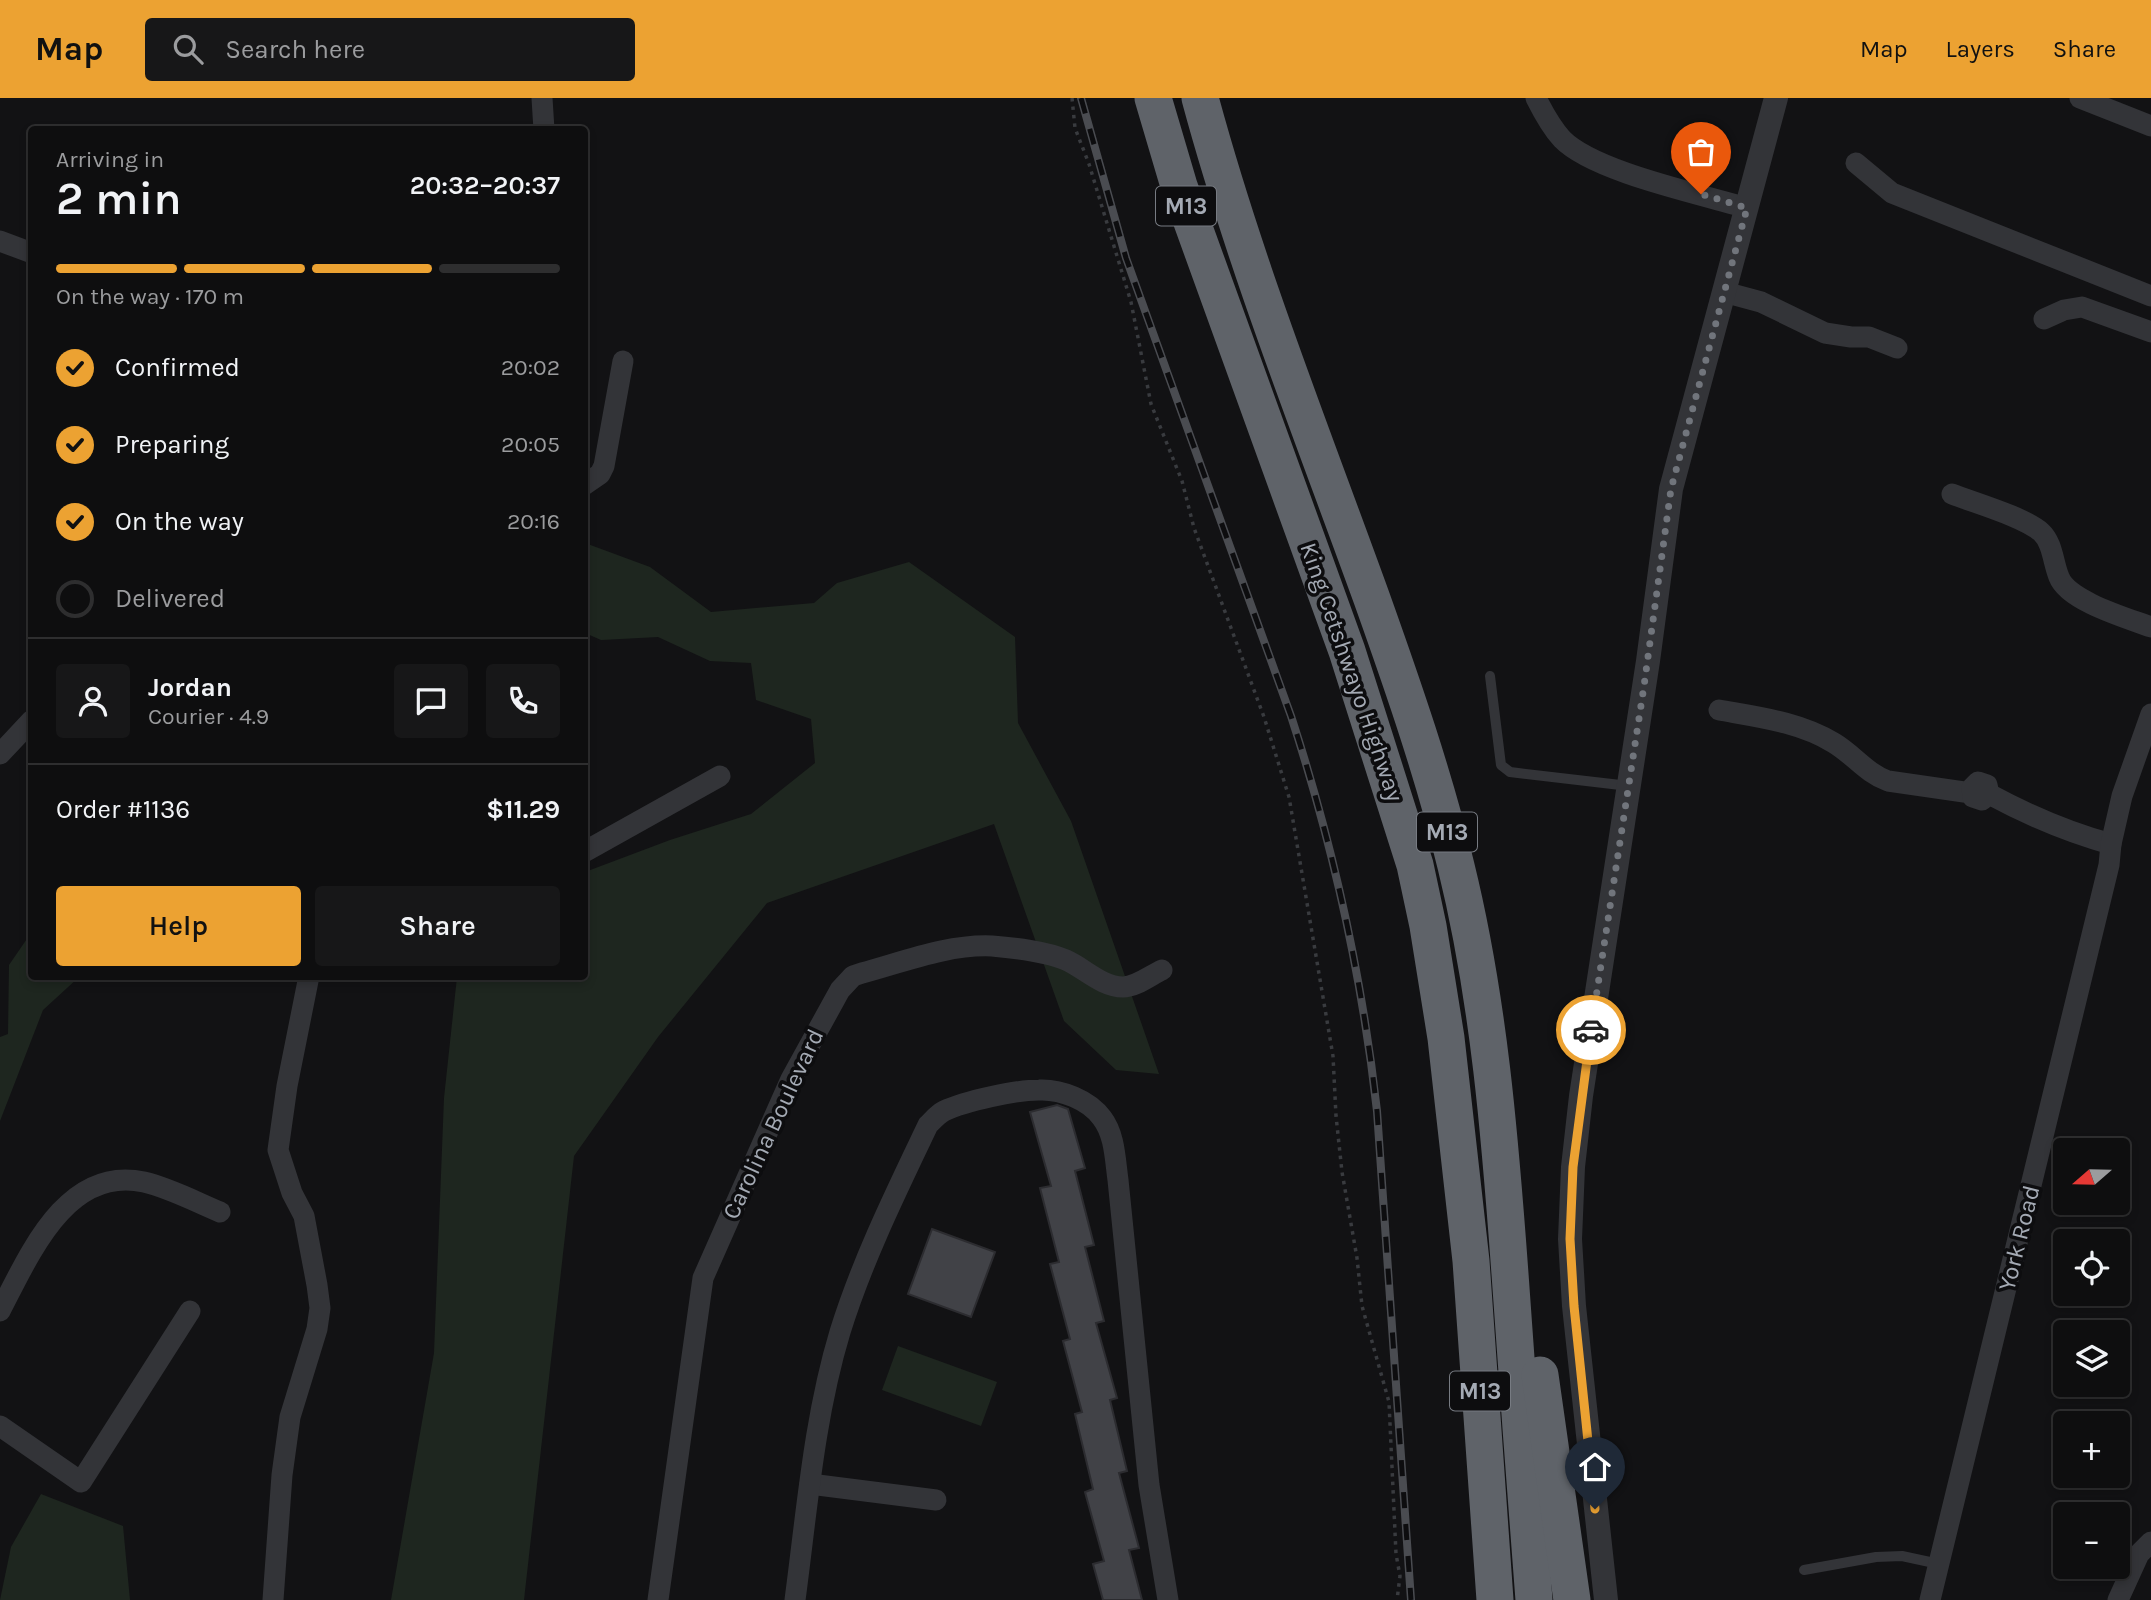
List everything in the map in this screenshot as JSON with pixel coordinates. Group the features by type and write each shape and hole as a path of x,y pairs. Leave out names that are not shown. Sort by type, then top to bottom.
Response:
{"highway":[{"name":"King Cetshwayo Highway","path":"1153,98 1179,186 1347,651 1415,865 1446,1038 1471,1261 1495,1600"},
{"name":"King Cetshwayo Highway","path":"1200,98 1218,164 1266,305 1391,653 1437,793 1457,869 1491,1050 1502,1161 1534,1600"},
{"path":"1502,1161 1511,1185 1519,1226 1572,1600"},
{"path":"1461,1183 1460,1292 1472,1600"}],"street":[{"path":"542,98 544,126"},
{"path":"1536,98 1562,139 1587,157 1655,181 1747,208"},
{"path":"1606,1600 1574,1306 1570,1228 1581,1096 1671,489 1776,98"},
{"path":"2080,98 2151,126"},
{"path":"1856,163 1892,193 2151,296"},
{"path":"0,241 28,252"},
{"path":"1724,292 1761,302 1825,333 1869,337 1897,348"},
{"path":"2044,319 2064,310 2082,307 2151,332"},
{"path":"588,482 600,474 604,466 623,361"},
{"path":"1952,494 2036,529 2049,545 2060,580 2071,593 2151,627"},
{"path":"1719,710 1766,718 1817,734 1836,744 1877,776 1888,780 1980,793 2030,816 2111,844"},
{"name":"York Road","path":"1930,1600 2109,865 2122,796 2151,714"},
{"path":"0,754 28,724"},
{"path":"588,850 720,776"},
{"name":"Carolina Boulevard","path":"658,1600 703,1278 791,1079 839,990 853,976 862,973 944,952 990,946 1047,954 1120,987 1162,970"},
{"path":"273,1600 282,1475 290,1416 317,1329 320,1308 304,1216 292,1192 278,1150 287,1086 308,980"},
{"path":"795,1600 818,1425 840,1332 864,1270 928,1125 942,1112 967,1103 1039,1090 1059,1092 1090,1106 1103,1118 1111,1135 1118,1180 1149,1485 1168,1600"},
{"path":"0,1311 40,1236 58,1213 85,1192 99,1185 121,1180 145,1182 220,1212"},
{"path":"0,1426 81,1482 190,1311"},
{"path":"810,1484 936,1500"},
{"path":"2118,1600 2139,1555 2151,1542"}],"lane":[{"path":"1490,676 1501,765 1510,772 1629,786"},
{"path":"1804,1570 1902,1556 1939,1564"}],"path":[{"path":"1072,98 1075,128 1089,164 1131,302 1151,404 1182,481 1195,528 1264,717 1289,797 1333,1056 1342,1172 1357,1258 1362,1306 1389,1402 1396,1554 1400,1576 1397,1600"}],"shaded area":[{"path":"588,544 650,567 711,612 814,603 837,583 909,562 1015,637 1018,723 1071,821 1159,1074 1116,1070 1064,1021 994,824 767,903 658,1037 574,1156 524,1600 391,1600 434,1353 444,1098 457,980 588,980 588,871 670,840 751,814 815,763 811,719 756,700 751,663 710,661 658,637 601,640 588,634"},
{"path":"28,937 28,980 76,980 43,1010 0,1121 0,1037 8,1034 9,965"},
{"path":"898,1346 997,1382 981,1426 882,1390"},
{"path":"41,1494 123,1526 130,1600 0,1600 11,1547"}],"building":[{"path":"1057,1105 1068,1109 1085,1168 1075,1171 1094,1245 1085,1247 1104,1321 1096,1323 1117,1398 1110,1400 1127,1471 1119,1473 1139,1548 1129,1550 1142,1600 1103,1600 1093,1564 1104,1561 1085,1492 1093,1489 1075,1414 1082,1412 1063,1341 1070,1339 1050,1264 1059,1262 1040,1188 1051,1186 1030,1112"},
{"path":"932,1229 995,1252 971,1317 908,1294"}],"railway":[{"path":"1081,98 1126,258 1291,716 1320,813 1344,911 1363,1010 1377,1111 1411,1600"}],"way so far":[{"path":"1591,1030 1644,686 1671,489 1747,208 1701,194"}],"route":[{"path":"1591,1030 1573,1167 1570,1239 1574,1306 1595,1509"}]}
